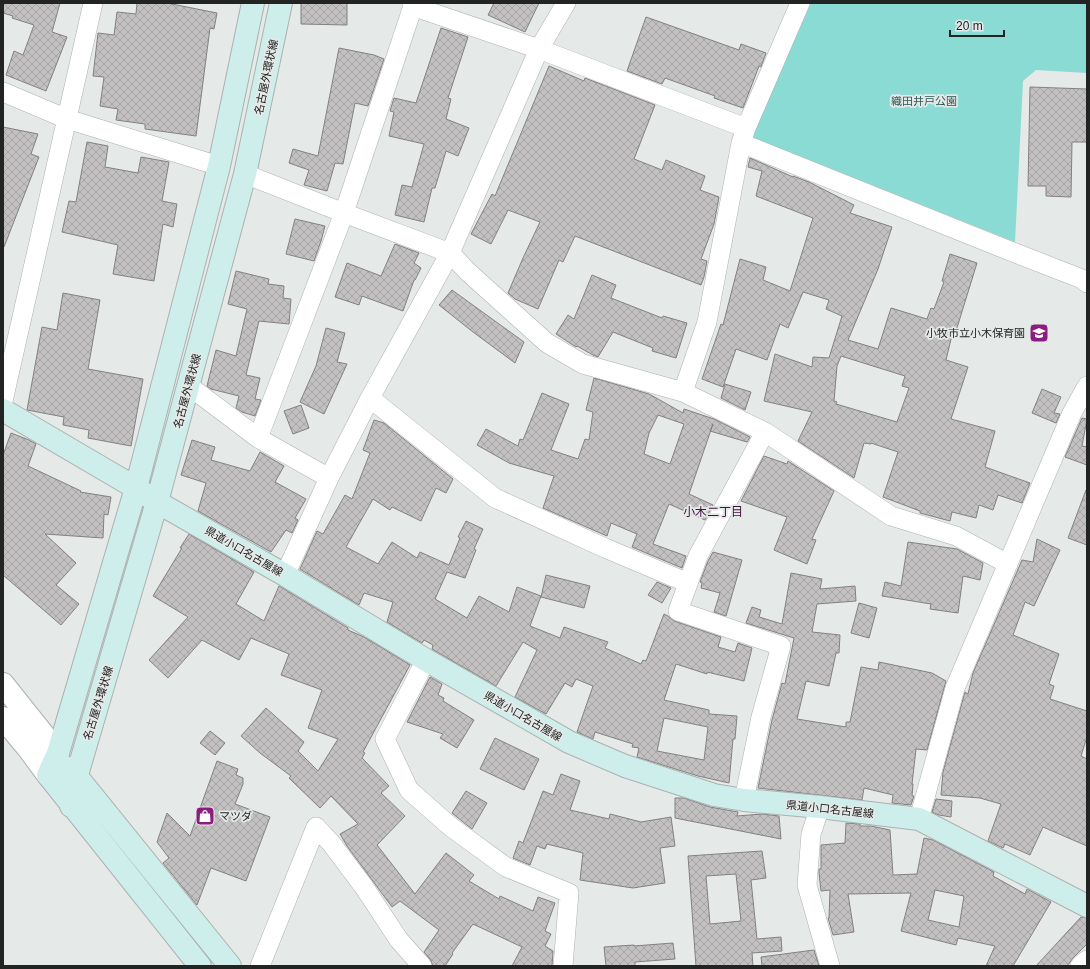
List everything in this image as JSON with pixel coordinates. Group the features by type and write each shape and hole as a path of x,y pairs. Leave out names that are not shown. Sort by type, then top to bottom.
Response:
{"main road":[{"path":"200,966 48,776 58,753 136,488 219,166 253,3"},
{"name":"名古屋外環状線","path":"72,806 77,775 157,502 246,174 281,3"},
{"name":"県道小口名古屋線","path":"3,410 136,488 157,502 285,575 426,660 569,742 632,769 714,795 744,800 820,807 919,819 1087,906"},
{"path":"58,753 230,966"}],"street":[{"path":"3,401 94,3"},
{"path":"285,575 329,478 370,398 450,253 539,49 566,3"},
{"path":"683,392 707,322 744,135 800,3"},
{"path":"258,438 344,213 413,5 539,49 744,135 1000,247 1082,279 1087,283"},
{"path":"3,92 67,120 219,166"},
{"path":"246,174 450,253 468,272 547,343 583,364 683,392 765,432 891,516 956,536 1008,564"},
{"path":"189,386 258,438 329,478"},
{"path":"919,819 955,688 1072,413 1087,386"},
{"path":"370,398 495,498 605,548 688,583"},
{"path":"744,800 761,716 781,646 678,611 698,556 765,432"},
{"path":"426,660 385,739 409,790 451,827 506,867 569,893 563,966"},
{"path":"3,684 58,753"},
{"path":"3,718 28,748 48,776"},
{"path":"820,807 811,834 807,885 830,966"},
{"path":"260,966 316,827 331,843 364,887 399,940 422,966"},
{"path":"1080,966 1087,960"}],"green space":[{"name":"織田井戸公園","path":"811,3 1087,3 1087,73 1036,70 1023,81 1015,242 751,137"}],"building":[{"path":"3,3 60,3 52,32 67,37 46,91 6,75 14,51 23,55 34,25 12,18 13,16 3,13"},
{"path":"137,3 167,3 217,13 214,29 210,28 196,136 145,129 145,124 116,120 118,109 100,106 104,77 93,76 98,33 114,35 117,12 136,14"},
{"path":"301,3 347,3 347,25 301,24"},
{"path":"494,3 539,3 525,32 488,15"},
{"path":"646,17 739,50 741,44 766,53 761,67 759,66 743,108 665,78 662,84 627,71"},
{"path":"441,28 468,37 448,98 451,99 446,119 469,128 458,156 446,151 435,188 432,188 424,222 395,215 402,185 412,187 424,144 389,136 394,112 390,111 394,98 416,103"},
{"path":"339,48 374,55 384,59 368,106 355,103 343,164 335,163 327,191 304,185 309,170 289,163 293,149 318,156"},
{"path":"549,66 584,81 585,78 655,105 634,159 662,170 666,160 705,176 700,190 719,197 714,224 701,259 707,261 701,285 575,236 563,262 559,260 538,309 515,299 508,293 540,222 508,210 491,244 471,234 492,194 495,196"},
{"path":"1030,87 1087,89 1087,142 1072,142 1071,197 1046,196 1046,186 1028,186"},
{"path":"3,127 38,134 31,154 39,157 4,247 3,247"},
{"path":"87,142 108,146 105,167 138,173 141,157 169,162 162,201 177,204 173,227 163,224 154,281 113,274 118,245 62,232 69,201 76,202"},
{"path":"750,158 793,177 809,182 854,205 850,213 892,227 878,269 848,340 878,349 891,308 927,319 931,308 934,309 944,282 942,281 950,254 977,263 956,331 953,331 946,360 968,367 951,419 995,431 985,467 1030,483 1022,503 998,495 993,510 979,505 976,518 952,512 950,521 920,513 920,511 883,497 898,452 871,443 864,443 854,478 798,441 812,412 764,401 775,354 812,367 813,357 829,358 842,316 826,309 829,300 803,292 788,328 780,324 767,360 736,349 723,387 702,379 721,324 723,325 740,259 766,267 763,280 790,291 813,218 756,196 762,171 748,167","holes":["841,356 905,376 902,386 909,388 897,422 836,404 837,402 834,401 837,366"]},
{"path":"295,219 325,226 314,261 286,254"},
{"path":"395,244 419,253 414,263 421,268 414,280 403,311 362,296 359,305 335,297 347,263 381,276"},
{"path":"236,271 269,279 268,284 284,286 283,298 291,299 289,324 259,321 246,375 260,378 255,399 261,400 255,416 242,412 236,408 239,396 211,389 207,386 216,350 236,356 247,309 228,304"},
{"path":"592,275 616,285 611,298 662,318 663,316 687,323 676,358 652,351 653,348 613,332 598,357 577,346 576,347 556,334 568,315 574,319"},
{"path":"452,290 524,342 515,363 439,305"},
{"path":"63,293 100,300 88,369 143,379 131,446 88,438 89,430 63,425 64,417 27,410 42,327 57,330"},
{"path":"326,328 345,333 337,362 347,364 324,414 300,402 316,366"},
{"path":"594,378 649,394 683,413 684,409 714,419 750,437 747,442 711,431 689,494 713,505 705,520 669,504 653,544 686,556 682,568 632,547 637,534 611,523 607,536 543,508 554,476 509,463 477,445 486,429 518,446 520,439 523,440 542,393 569,404 551,450 578,459 585,439 589,440 593,412 586,410","holes":["658,415 684,424 670,464 644,454 649,433"]},
{"path":"725,384 751,392 745,410 721,398"},
{"path":"1042,389 1061,397 1054,413 1060,414 1056,423 1032,413"},
{"path":"301,405 309,428 293,434 284,411"},
{"path":"1082,418 1087,419 1082,446 1087,447 1087,465 1065,457"},
{"path":"374,420 384,423 453,479 446,493 436,488 421,521 392,507 390,510 373,499 346,547 378,564 392,542 417,558 420,552 449,565 460,538 458,537 466,521 483,529 474,549 476,550 465,578 447,572 435,599 467,618 479,596 509,612 517,587 541,596 530,626 560,638 564,627 608,642 605,648 641,664 643,660 646,661 664,614 674,621 721,637 718,647 735,652 738,643 752,648 744,681 707,672 707,674 676,664 664,700 709,710 709,714 737,716 735,739 733,739 729,783 698,776 637,757 639,748 632,747 633,744 595,732 593,739 577,732 593,686 576,679 572,687 565,683 546,714 515,697 537,650 523,642 496,686 432,649 433,645 424,640 422,643 387,622 393,602 364,593 359,605 300,569 317,531 323,534 345,495 352,499 370,453 363,450","holes":["664,718 708,727 704,760 657,751"]},
{"path":"11,433 36,444 28,466 81,491 80,492 111,497 108,515 104,514 103,538 45,534 76,563 56,585 79,604 61,625 3,575 3,455"},
{"path":"192,440 215,447 211,460 250,471 260,452 284,466 275,482 306,499 295,518 298,520 292,533 286,530 271,552 198,511 206,483 181,475"},
{"path":"764,456 787,464 788,461 834,491 812,539 816,540 807,564 774,550 787,517 741,501"},
{"path":"1086,490 1087,491 1087,545 1068,538"},
{"path":"189,534 254,572 236,604 264,621 279,586 348,628 348,630 364,637 410,665 363,752 365,753 362,758 389,786 381,793 405,816 377,845 415,894 446,853 474,875 469,881 499,899 500,896 533,911 538,897 555,903 545,931 551,934 545,946 553,951 552,966 512,966 522,947 473,924 452,953 453,954 445,966 433,966 430,959 424,952 439,930 400,901 392,907 347,846 340,834 358,824 331,796 320,808 289,778 291,776 260,753 241,736 266,708 304,742 298,751 318,771 338,739 308,728 322,690 281,675 289,654 251,638 239,660 202,640 168,678 149,660 188,617 153,596"},
{"path":"1037,539 1060,550 1034,606 1025,602 1013,635 1059,654 1049,684 1054,686 1050,699 1087,711 1087,737 1081,756 1087,759 1087,846 1043,827 1030,855 1005,844 1003,848 988,841 1001,804 980,798 941,795 943,772 965,692 968,694 973,673 1022,560 1033,562"},
{"path":"908,542 957,549 983,563 980,580 963,576 958,613 930,609 931,604 882,596 885,582 901,586"},
{"path":"713,552 742,560 726,616 714,612 720,593 701,588 702,583 700,582"},
{"path":"791,573 822,579 820,589 855,586 856,601 817,604 812,632 840,635 839,653 836,653 829,686 806,681 797,719 846,727 846,722 850,722 861,667 878,670 879,662 932,673 946,681 927,750 916,749 912,784 912,796 914,796 911,805 892,803 893,795 864,788 862,800 758,788 772,720 782,683 785,684 794,638 746,623 752,607 761,610 759,617 782,624"},
{"path":"546,575 590,586 584,608 541,597"},
{"path":"657,582 671,588 662,603 648,595"},
{"path":"859,603 877,608 869,638 851,633"},
{"path":"430,677 442,684 438,695 444,698 443,701 474,720 457,748 440,738 443,734 407,722"},
{"path":"210,731 225,743 215,755 200,743"},
{"path":"495,738 539,759 524,790 480,769"},
{"path":"217,761 238,769 236,775 243,778 243,784 235,804 270,817 246,881 211,868 197,905 163,863 169,858 157,842 167,813 190,836"},
{"path":"561,774 580,781 570,810 609,819 610,814 641,822 671,817 675,846 660,848 665,883 633,888 580,880 583,853 547,844 545,849 537,846 530,865 513,858 519,841 523,843 543,791 553,795"},
{"path":"466,791 487,803 472,829 452,813"},
{"path":"675,798 684,798 710,807 738,812 737,816 762,814 779,816 781,839 675,818"},
{"path":"936,799 952,801 951,817 932,812"},
{"path":"846,823 860,824 860,826 871,826 890,830 893,875 917,874 924,838 933,840 994,872 993,876 1025,894 1027,889 1051,902 1013,966 986,966 995,946 958,938 956,945 901,931 911,893 848,894 854,932 833,935 828,918 830,890 821,891 819,869 821,869 821,845 845,843","holes":["935,890 964,896 959,927 928,920"]},
{"path":"762,851 766,878 751,880 757,939 781,937 782,951 752,953 753,966 696,966 688,856","holes":["736,874 741,921 710,924 706,876"]},
{"path":"1081,917 1087,918 1087,944 1067,966 1036,966"},
{"path":"673,943 675,959 635,962 635,966 606,966 604,947"},
{"path":"814,950 819,966 762,966 761,957"}],"place":[{"name":"小牧市立小木保育園","path":"1039,333"},
{"name":"マツダ","path":"205,816"}],"district":[{"name":"小木二丁目","path":"713,512"}]}
